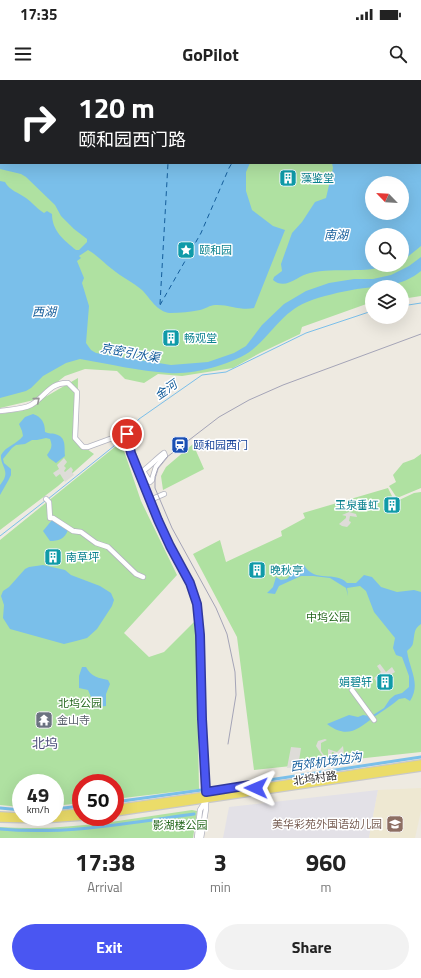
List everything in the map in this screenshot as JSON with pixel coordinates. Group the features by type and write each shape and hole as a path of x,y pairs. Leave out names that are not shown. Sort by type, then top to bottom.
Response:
{"main road":[{"name":"北坞村路","path":"124,811 254,786 421,763"},
{"name":"北坞村路","path":"124,807 421,768"},
{"path":"0,815 12,816"},
{"path":"0,819 42,820 72,818"}],"street":[{"path":"0,411 30,405 52,387 60,383 68,383 77,392 75,438 83,447 88,447 119,438 128,441"},
{"path":"119,438 127,427 131,453 170,546 190,583 198,611 206,796 206,809 201,838"},
{"path":"164,453 165,456 156,466 150,482 143,471 152,465 154,460 164,453"},
{"path":"150,500 164,494"},
{"path":"47,499 49,502 50,518 53,518 73,531 81,532 96,543 108,547 136,574 144,577"},
{"path":"352,690 374,720"},
{"path":"197,838 200,810 206,796"}],"shaded area":[{"path":"64,458 67,462 64,466 66,468 64,471 65,472 71,467 74,475 65,482 60,474 56,477 53,473 59,469 57,465"},
{"path":"387,500 392,500 395,507 388,509 386,504"},
{"path":"349,512 356,514 357,517 350,516 350,524 347,527 342,526 339,524 346,518 346,516 342,515"},
{"path":"380,664 386,672 392,667 395,672 387,677 389,681 382,687 374,678 381,672 377,666"},
{"path":"325,739 327,740 321,743 321,751 328,761 328,749 337,752 343,746 344,754 333,754 334,752 332,752 330,761 331,764 326,765 326,761 316,746 318,741"},
{"path":"291,747 301,748 298,767 287,768"},
{"name":"美华彩苑外国语幼儿园","path":"421,788 421,811 415,838 369,838 378,790"},
{"path":"378,790 369,838 223,838 229,807"}],"green space":[{"name":"颐和园","path":"0,164 421,164 421,296 409,298 409,280 365,280 365,304 302,327 300,334 233,368 182,376 158,374 144,383 125,379 117,371 85,369 65,376 34,400 0,408"},
{"path":"78,378 77,442 94,454 58,486 0,530 0,414 21,411"},
{"name":"北坞公园","path":"121,442 141,501 177,575 124,633 149,657 164,652 194,622 196,638 199,789 124,798 124,774 72,774 72,804 64,805 64,774 12,774 12,806 0,805 0,540"},
{"path":"193,444 204,469 163,490 161,476 166,467"},
{"path":"421,454 421,488 397,498 389,486 396,482 393,475 403,463 414,459"},
{"name":"中坞公园","path":"388,488 395,502 414,493 421,492 421,752 254,770 237,637 193,554 220,540 226,562 282,536 281,531 305,518 303,513"},
{"name":"影湖楼公园","path":"192,810 197,811 193,838 0,838 0,827 48,828 72,826 124,826 124,820"}],"water":[{"name":"西湖","path":"0,164 250,164 246,172 246,191 252,210 273,226 285,230 254,308 249,309 215,305 193,311 174,313 165,312 154,304 142,290 88,250 79,256 81,258 77,261 84,278 82,283 89,306 86,343 91,350 96,353 171,365 208,362 234,353 246,346 262,325 284,304 306,291 329,283 354,279 373,279 397,272 409,272 409,266 421,257 421,271 406,280 365,280 365,288 344,291 307,302 290,312 252,350 235,360 213,368 190,372 169,373 135,369 80,359 66,363 43,376 26,391 0,398 0,181 5,182 39,210 44,213 47,211 52,214 56,230 63,239 76,250 79,250 87,242 87,239 61,216 55,205 21,174 0,169"},
{"name":"南湖","path":"332,164 421,164 421,246 409,256 409,228 365,228 365,270 320,271 305,274 283,284 273,280 274,277 282,271 281,264 292,233 302,222 315,202 326,198 333,168"},
{"path":"33,414 39,417 42,421 45,432 59,435 61,437 64,443 65,456 56,463 49,458 47,455 51,444 50,439 46,438 32,440 25,444 16,445 3,459 4,463 11,469 11,475 0,495 0,485 5,476 5,469 1,455 6,449 23,436 19,424 25,417"},
{"path":"52,520 68,530 65,536 56,541 50,541 43,531"},
{"path":"43,565 65,570 71,575 100,586 111,593 114,600 112,606 97,629 87,638 64,644 10,629 3,618 4,605 1,596 3,591 9,587 25,569"},
{"path":"304,565 314,574 319,576 337,577 347,583 356,583 364,575 372,577 381,587 397,592 414,590 421,592 421,624 415,630 413,644 407,651 415,683 413,695 410,701 405,698 399,699 362,726 352,731 340,731 327,724 349,715 358,717 363,715 373,715 384,708 390,699 395,695 402,693 409,687 409,676 402,657 396,655 393,648 395,638 374,612 366,591 360,586 347,588 348,596 346,588 330,578 301,576 279,586 275,594 267,593 273,587 276,577 281,580 287,579 297,568"},
{"path":"82,667 86,667 90,673 101,679 108,680 110,684 106,694 106,706 98,707 94,704 88,690 79,688 79,676"}],"waterway":[{"name":"金河","path":"409,305 421,303"},
{"name":"金河","path":"130,429 139,419 202,375 226,372 306,333 365,313"},
{"name":"金河","path":"122,437 126,432"},
{"name":"金河","path":"48,499 114,446 119,440"},
{"name":"金河","path":"0,536 45,501"},
{"name":"西郊机场边沟","path":"124,801 421,757"},
{"name":"西郊机场边沟","path":"64,808 72,807"},
{"name":"西郊机场边沟","path":"0,808 12,809"},
{"path":"0,829 73,829 194,814"}],"ferry route":[{"path":"160,304 168,164"},
{"path":"160,305 201,233 231,164"}],"tram line":[{"path":"228,744 236,695 235,672 227,634 216,608 172,528 155,488 155,477 158,468 167,457 219,417 249,400 283,385 421,334"}],"place":[{"name":"藻鉴堂","path":"288,178"},
{"name":"颐和园","path":"186,250"},
{"name":"畅观堂","path":"171,338"},
{"name":"颐和园西门","path":"180,445"},
{"name":"玉泉垂虹","path":"392,505"},
{"name":"南草坪","path":"53,557"},
{"name":"晚秋亭","path":"257,570"},
{"name":"娟碧轩","path":"385,682"},
{"name":"金山寺","path":"44,720"},
{"name":"美华彩苑外国语幼儿园","path":"395,824"}],"district":[{"name":"北坞","path":"45,743"}],"route":[{"path":"127,434 131,453 158,520 170,546 186,574 197,604 200,620 201,693 206,792 250,785 256,788"}],"water label":[{"name":"京密引水渠","path":"130,353"}]}
